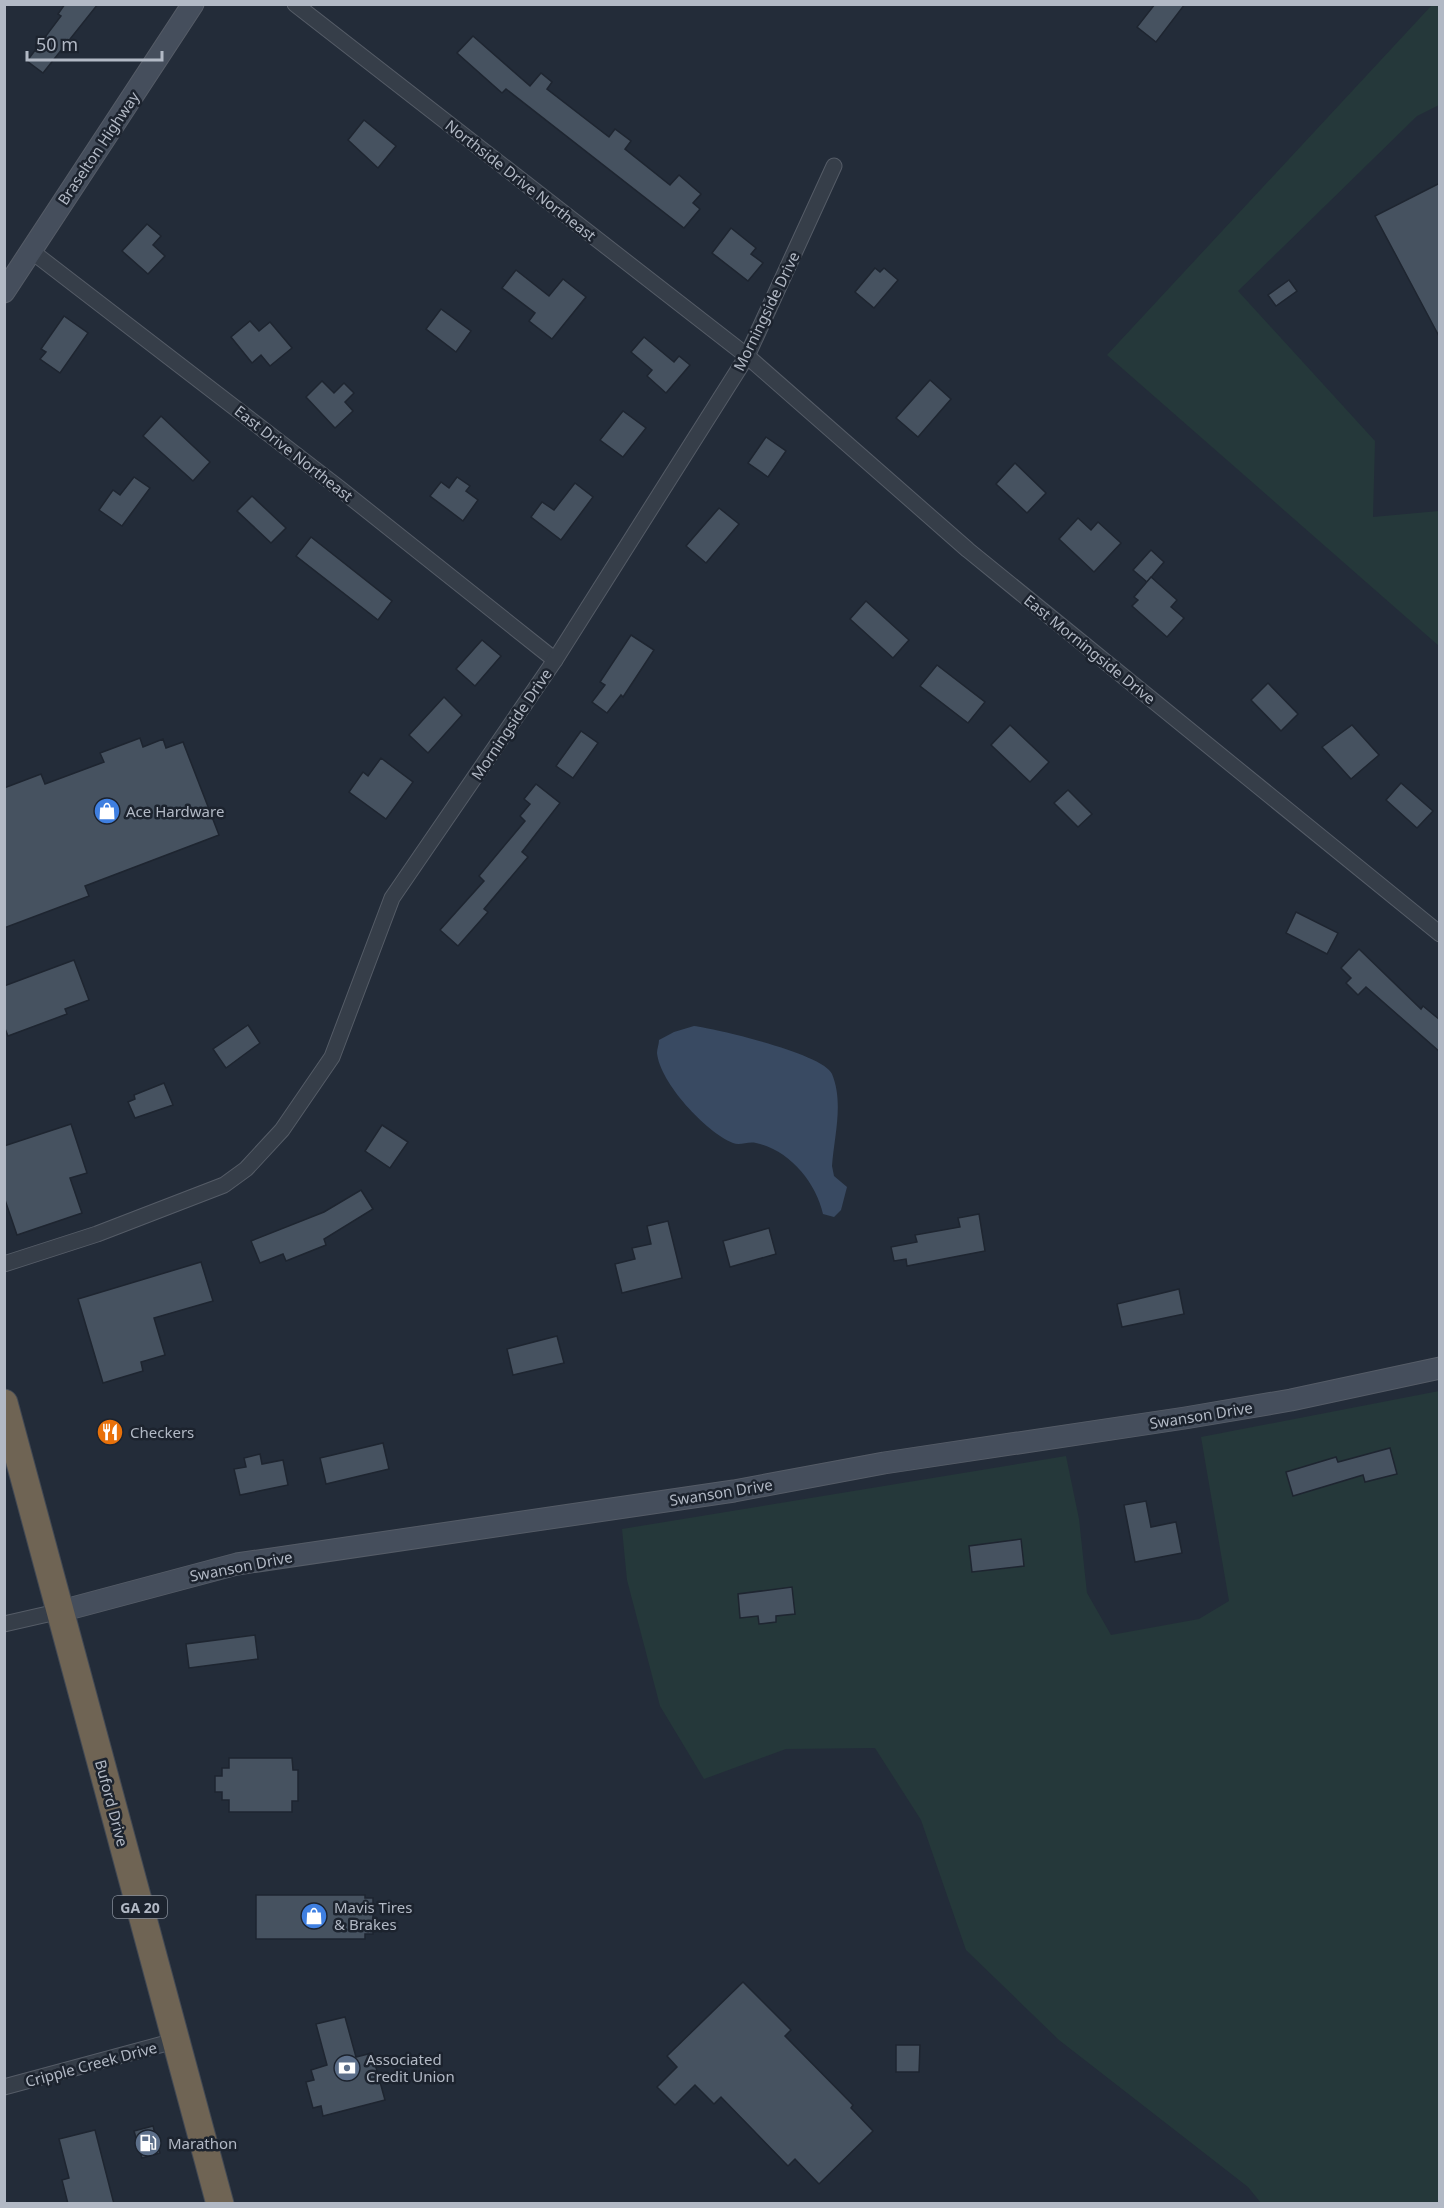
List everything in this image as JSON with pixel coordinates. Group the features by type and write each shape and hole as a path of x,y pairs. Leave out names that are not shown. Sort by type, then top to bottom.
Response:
{"highway":[{"name":"Buford Drive","path":"4,1403 178,2040 220,2204"}],"street":[{"name":"Braselton Highway","path":"4,292 193,4"},
{"name":"Northside Drive Northeast","path":"295,4 747,356"},
{"name":"Morningside Drive","path":"4,1264 133,1221 224,1185 246,1169 282,1130 332,1057 392,898 555,660 747,356 834,165"},
{"name":"East Drive Northeast","path":"30,250 339,488 555,660"},
{"name":"East Morningside Drive","path":"747,356 968,550 1440,934"},
{"name":"Swanson Drive","path":"4,1624 61,1611 204,1571 258,1560 734,1491 884,1463 1280,1402 1440,1368"},
{"name":"Cripple Creek Drive","path":"4,2087 178,2040"}],"shaded area":[{"path":"1432,5 1439,5 1439,105 1417,116 1238,291 1375,441 1373,517 1439,511 1439,646 1107,355"},
{"path":"1439,1391 1439,2203 1261,2203 1248,2187 1059,2040 966,1950 921,1820 875,1748 786,1749 704,1779 660,1706 627,1580 622,1529 1066,1456 1079,1519 1087,1593 1111,1635 1199,1619 1229,1601 1201,1437"}],"water":[{"path":"694,1026 746,1037 791,1051 825,1066 832,1074 836,1085 838,1108 832,1166 834,1176 847,1187 841,1210 834,1217 823,1214 814,1190 790,1160 768,1147 753,1143 736,1144 722,1137 698,1118 675,1092 660,1065 657,1053 659,1040 674,1032"}],"building":[{"path":"65,4 98,4 43,73 27,61 61,16 58,14"},
{"path":"1155,4 1185,4 1156,42 1137,27"},
{"path":"473,36 530,86 541,73 552,82 547,89 609,137 615,129 631,141 625,149 670,185 679,175 701,194 693,203 700,209 684,228 506,89 502,93 457,53"},
{"path":"364,120 396,146 378,168 348,140"},
{"path":"1440,183 1440,338 1375,216"},
{"path":"147,224 161,236 153,245 165,256 148,274 122,251"},
{"path":"731,228 756,248 751,254 763,263 748,281 712,253"},
{"path":"875,268 880,272 884,268 898,280 874,308 855,292"},
{"path":"516,270 549,296 563,279 586,297 552,339 529,321 535,313 502,288"},
{"path":"1289,280 1297,291 1276,306 1268,295"},
{"path":"441,309 471,331 456,352 426,329"},
{"path":"64,316 88,333 60,373 40,359 46,352 41,349"},
{"path":"250,321 259,331 270,322 292,348 270,366 261,355 252,363 231,337"},
{"path":"644,337 674,362 679,356 690,365 666,393 647,376 652,370 631,352"},
{"path":"930,380 951,399 918,437 896,418"},
{"path":"322,381 334,393 344,383 354,393 345,402 353,411 335,428 306,397"},
{"path":"623,411 646,428 623,457 600,440"},
{"path":"161,416 210,462 193,481 143,436"},
{"path":"766,437 786,451 768,477 748,463"},
{"path":"1015,463 1046,493 1027,513 996,484"},
{"path":"134,477 150,488 122,526 99,510 113,490 120,495"},
{"path":"457,477 470,486 466,491 478,500 463,521 430,496 441,482 449,488"},
{"path":"575,483 593,497 561,540 531,517 542,502 554,510"},
{"path":"252,496 286,528 271,543 237,511"},
{"path":"719,508 739,524 706,563 686,546"},
{"path":"1078,518 1091,530 1098,522 1121,543 1094,572 1059,539"},
{"path":"311,537 392,601 378,620 296,556"},
{"path":"1151,550 1164,562 1147,582 1133,570"},
{"path":"1151,577 1177,600 1171,607 1184,618 1167,637 1132,606 1138,600 1134,597"},
{"path":"866,601 909,640 893,658 850,619"},
{"path":"631,635 654,650 623,697 621,695 607,713 592,702 605,685 600,682"},
{"path":"482,640 501,656 475,686 456,669"},
{"path":"937,665 985,702 968,723 920,686"},
{"path":"1268,683 1298,714 1281,731 1251,700"},
{"path":"444,697 462,715 428,753 409,735"},
{"path":"1010,725 1049,762 1030,782 991,745"},
{"path":"1352,725 1379,755 1351,779 1322,747"},
{"path":"581,731 598,743 573,778 556,766"},
{"name":"Ace Hardware","path":"140,738 143,747 163,739 166,748 183,742 219,835 85,886 89,896 4,928 4,788 41,774 45,784 104,762 100,753"},
{"path":"381,758 413,782 386,819 349,792 363,772 368,776"},
{"path":"1401,783 1433,811 1417,828 1386,800"},
{"path":"536,784 560,803 522,852 528,857 484,909 488,912 458,946 440,930 484,881 479,876 525,821 520,816 530,804 524,799"},
{"path":"1068,790 1092,814 1078,827 1054,803"},
{"path":"1296,912 1338,933 1327,954 1286,933"},
{"path":"1359,949 1421,1009 1423,1006 1440,1020 1440,1052 1366,987 1358,995 1346,983 1351,978 1341,968"},
{"path":"74,960 89,1000 65,1009 67,1014 8,1036 4,1026 4,986"},
{"path":"248,1025 260,1043 226,1068 213,1049"},
{"path":"164,1083 173,1105 135,1118 128,1102 135,1099 134,1095"},
{"path":"71,1124 87,1173 70,1178 82,1213 17,1235 4,1197 4,1146"},
{"path":"382,1125 408,1142 390,1168 365,1151"},
{"path":"361,1190 373,1209 324,1239 326,1245 286,1261 283,1254 260,1263 251,1241 324,1212"},
{"path":"979,1214 985,1251 907,1266 906,1259 894,1261 891,1247 917,1242 915,1235 960,1227 958,1218"},
{"path":"668,1221 682,1278 622,1293 615,1264 635,1259 632,1248 651,1244 647,1226"},
{"path":"769,1228 776,1254 730,1267 723,1241"},
{"path":"201,1262 213,1301 154,1318 165,1355 141,1362 143,1371 103,1383 78,1299"},
{"path":"1179,1289 1184,1314 1122,1327 1117,1304"},
{"path":"557,1336 564,1363 513,1375 507,1349"},
{"path":"383,1443 389,1469 326,1484 320,1458"},
{"path":"1390,1448 1397,1474 1365,1482 1363,1475 1293,1496 1286,1472 1336,1457 1338,1462"},
{"path":"260,1454 262,1464 283,1460 288,1485 240,1495 234,1469 246,1467 244,1458"},
{"path":"1146,1501 1151,1527 1176,1522 1182,1553 1135,1562 1124,1505"},
{"path":"1021,1539 1024,1566 972,1572 969,1546"},
{"path":"792,1587 795,1614 776,1616 776,1622 759,1624 758,1616 740,1618 738,1594"},
{"path":"255,1635 258,1659 189,1668 186,1644"},
{"path":"229,1758 292,1758 293,1770 298,1770 298,1801 292,1801 292,1812 229,1812 229,1800 222,1800 222,1792 215,1792 215,1776 222,1776 222,1768 229,1768"},
{"name":"Mavis Tires & Brakes","path":"256,1895 365,1895 365,1898 373,1898 373,1934 365,1934 365,1939 256,1939"},
{"path":"743,1982 791,2030 785,2036 853,2105 851,2108 873,2131 819,2184 795,2159 788,2166 721,2097 714,2104 695,2085 675,2105 657,2087 677,2067 667,2056"},
{"name":"Associated Credit Union","path":"345,2017 356,2057 372,2053 385,2100 323,2116 321,2106 313,2108 306,2082 314,2080 311,2070 327,2065 316,2024"},
{"path":"896,2045 920,2045 919,2072 896,2072"},
{"path":"153,2126 160,2153 142,2158 134,2131"},
{"path":"95,2130 114,2204 68,2204 62,2180 69,2178 59,2139"}],"place":[{"name":"Ace Hardware","path":"107,811"},
{"name":"Checkers","path":"110,1432"},
{"name":"Mavis Tires & Brakes","path":"314,1916"},
{"name":"Associated Credit Union","path":"347,2068"},
{"name":"Marathon","path":"148,2143"}]}
